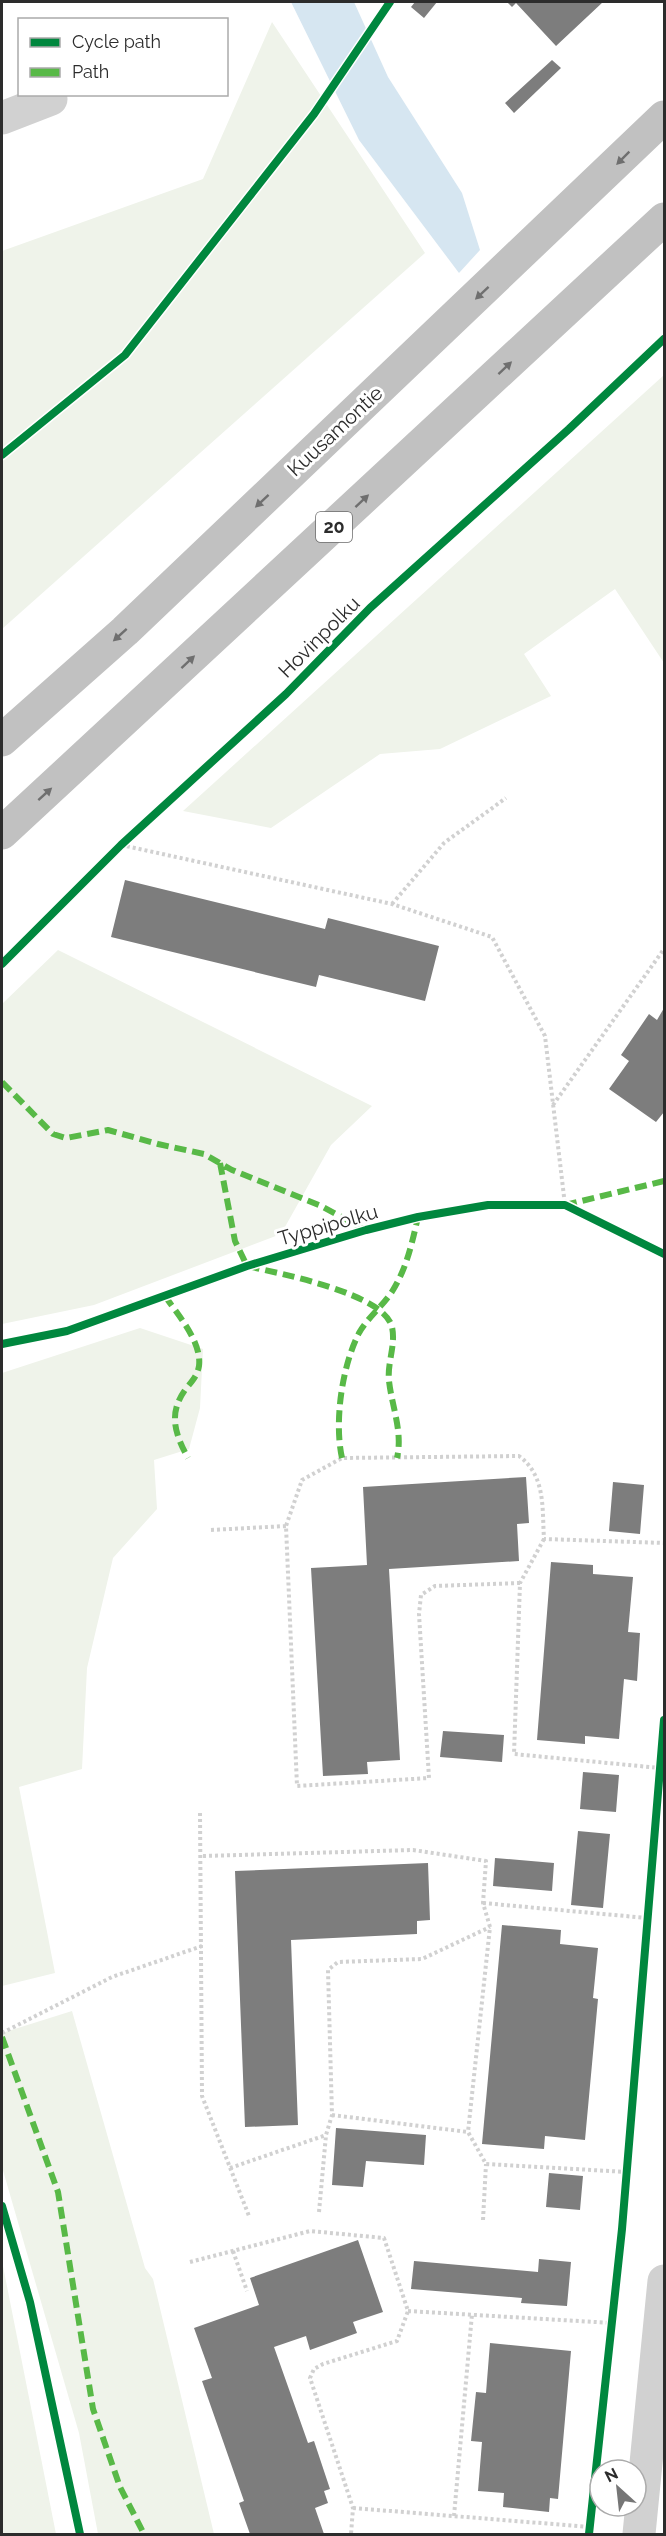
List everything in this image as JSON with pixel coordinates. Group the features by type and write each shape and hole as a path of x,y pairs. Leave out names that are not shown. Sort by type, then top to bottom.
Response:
{"highway":[{"name":"Kuusamontie","path":"2,740 125,631 664,117"},
{"name":"20","path":"2,833 664,219"}],"street":[{"path":"2,118 51,99"},
{"path":"639,2535 664,2281"}],"path":[{"path":"392,904 444,843 506,798"},
{"path":"113,853 130,837"},
{"path":"121,845 392,904 492,937 546,1036 566,1205"},
{"path":"553,1105 664,949"},
{"path":"554,1205 566,1205 575,1210"},
{"path":"520,1583 435,1586 421,1595 419,1614 429,1778 297,1786 286,1526 302,1480 342,1458 519,1456 530,1464 540,1481 544,1539 520,1583 514,1754 660,1768"},
{"path":"211,1530 286,1526"},
{"path":"544,1539 664,1543"},
{"path":"659,1779 661,1758"},
{"path":"200,1813 202,2096 249,2216"},
{"path":"202,1856 413,1850 486,1861 483,1903 490,1927 468,2132 486,2164 483,2220"},
{"path":"483,1903 647,1918"},
{"path":"646,1930 648,1907"},
{"path":"319,2212 326,2135 332,2115 328,1970 338,1962 422,1959 490,1927"},
{"path":"2,2033 112,1977 202,1946"},
{"path":"332,2115 468,2132"},
{"path":"230,2168 326,2135"},
{"path":"626,2184 628,2161"},
{"path":"486,2164 627,2172"},
{"path":"190,2262 310,2231 384,2238 408,2311 397,2341 323,2364 314,2369 310,2378 353,2508 351,2535"},
{"path":"233,2251 247,2291"},
{"path":"408,2311 612,2323"},
{"path":"611,2334 614,2311"},
{"path":"454,2516 472,2314"},
{"path":"353,2508 454,2516 589,2531"}],"shaded area":[{"path":"291,2 354,2 388,77 462,193 480,250 459,273 359,140"},
{"path":"272,22 425,253 2,629 2,251 203,179"},
{"path":"664,375 664,663 615,589 524,654 551,696 440,749 380,754 271,828 183,811"},
{"path":"58,950 372,1106 331,1145 281,1234 94,1305 2,1324 2,1004"},
{"path":"140,1328 203,1349 200,1408 189,1449 154,1460 157,1509 113,1558 87,1668 82,1769 19,1787 55,1973 2,1986 2,1373"},
{"path":"72,2011 145,2268 153,2279 214,2534 98,2534 79,2433 2,2167 2,2033"},
{"path":"2,2261 56,2534 2,2534"}],"building":[{"path":"415,2 437,2 424,18 411,7"},
{"path":"507,2 603,2 556,46 516,3 512,7"},
{"path":"552,60 561,68 514,113 505,103"},
{"path":"125,880 325,929 328,918 439,946 425,1001 319,975 316,987 111,937"},
{"path":"664,1008 664,1112 656,1122 609,1089 629,1061 621,1055 649,1014 657,1020"},
{"path":"526,1477 529,1523 517,1524 519,1561 389,1569 400,1760 367,1762 368,1774 323,1776 311,1568 367,1565 363,1487"},
{"path":"613,1482 644,1485 640,1534 609,1531"},
{"path":"551,1562 593,1565 593,1574 633,1577 628,1632 640,1633 637,1681 624,1679 619,1739 585,1736 585,1744 537,1740"},
{"path":"443,1731 504,1735 502,1762 440,1757"},
{"path":"583,1772 619,1775 616,1812 580,1809"},
{"path":"578,1831 610,1834 603,1908 571,1905"},
{"path":"495,1858 554,1863 552,1891 493,1886"},
{"path":"428,1863 430,1920 417,1921 417,1934 291,1940 298,2125 245,2127 235,1871"},
{"path":"502,1925 561,1930 560,1944 598,1948 593,1998 598,1999 585,2140 545,2136 544,2149 482,2144"},
{"path":"336,2128 426,2135 424,2165 366,2161 363,2187 332,2185"},
{"path":"549,2173 583,2176 580,2210 546,2207"},
{"path":"358,2240 383,2312 353,2322 357,2333 310,2350 306,2336 274,2347 308,2443 314,2441 330,2489 324,2491 328,2503 315,2508 324,2534 250,2534 239,2503 244,2501 202,2381 212,2378 194,2328 259,2305 250,2278"},
{"path":"539,2259 571,2262 567,2306 521,2303 522,2298 411,2289 414,2261 538,2272"},
{"path":"490,2343 571,2351 558,2499 550,2498 549,2512 503,2507 504,2493 478,2491 482,2442 471,2441 476,2392 486,2393"}],"marked path":[{"path":"2,1082 53,1134 66,1138 108,1130 204,1154 232,1170 321,1206 366,1230"},
{"path":"220,1163 235,1241 247,1266 328,1286 370,1304 385,1315 393,1334 389,1374 399,1439 397,1458"},
{"path":"565,1205 664,1181"},
{"path":"342,1458 339,1411 348,1361 359,1333 389,1295 402,1273 418,1217"},
{"path":"165,1296 188,1329 199,1357 197,1373 180,1399 175,1416 177,1432 188,1458"},
{"path":"2,2037 58,2192 93,2409 120,2487 144,2534"}],"cycle path":[{"path":"2,455 125,355 314,114 390,2"},
{"name":"Hovinpolku","path":"2,964 121,845 286,694 370,608 569,429 664,339"},
{"name":"Typpipolku","path":"2,1344 67,1331 247,1266 366,1230 418,1217 488,1205 565,1205 664,1254"},
{"path":"589,2534 622,2229 664,1720"},
{"path":"2,2206 30,2302 80,2534"}]}
